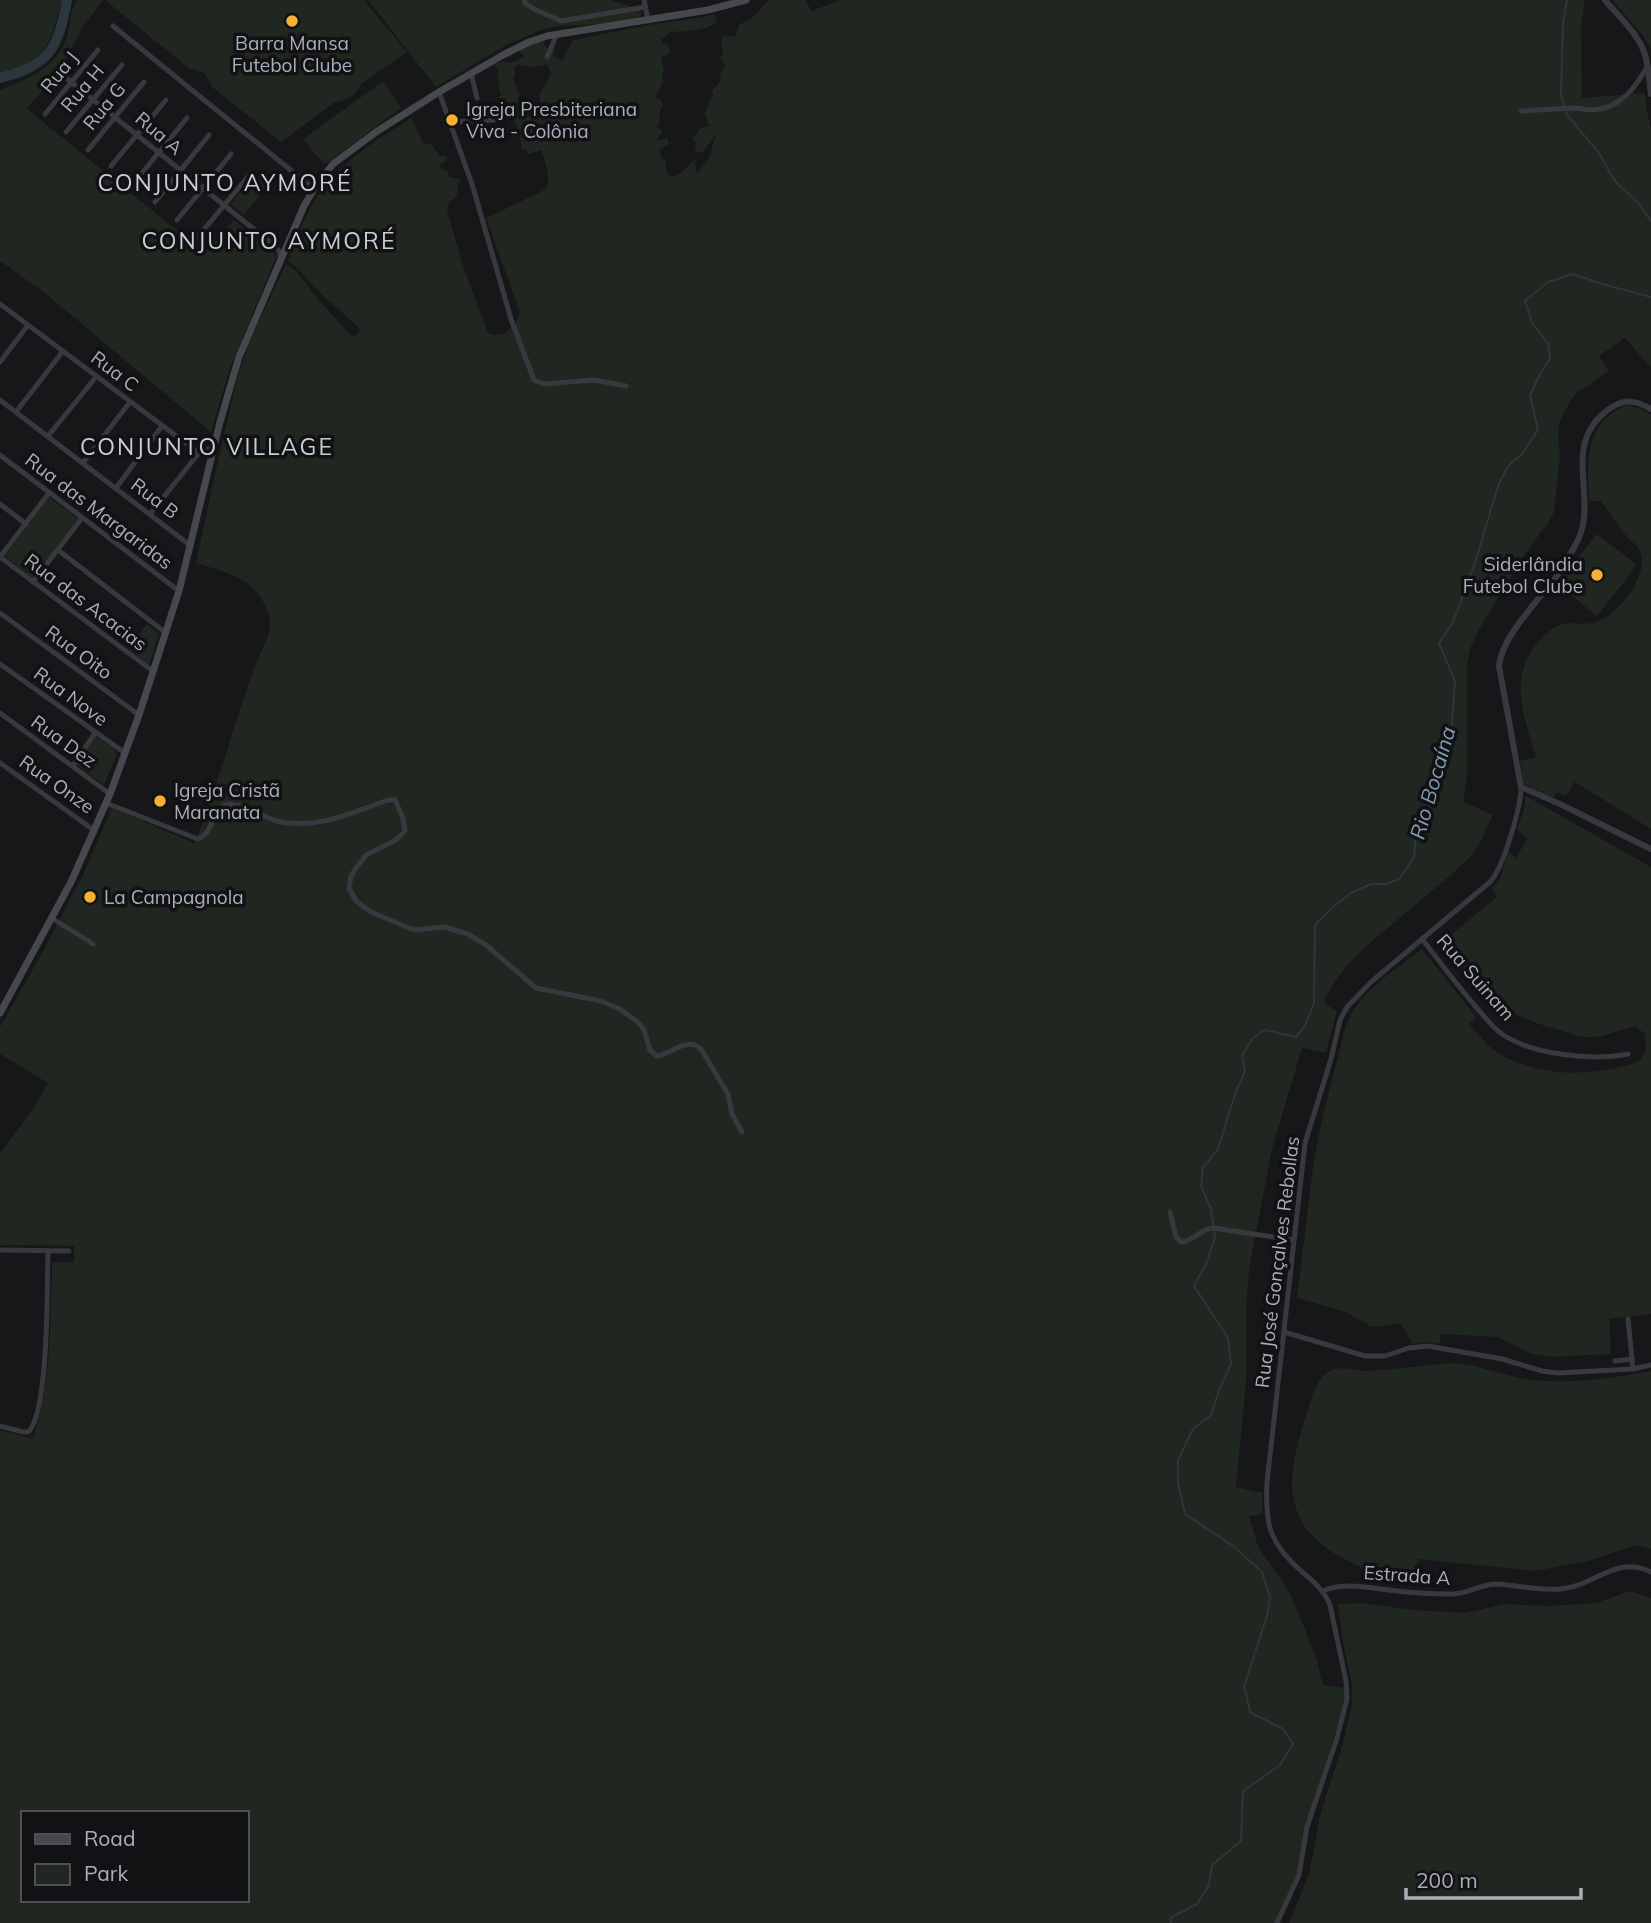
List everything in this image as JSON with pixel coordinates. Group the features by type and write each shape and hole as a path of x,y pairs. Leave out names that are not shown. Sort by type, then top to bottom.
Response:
{"main road":[{"path":"0,1013 53,919 110,794 179,591 239,357 314,189 341,157 376,132 471,73 529,42 557,34 708,10 746,0"}],"street":[{"path":"524,0 534,9 561,21 645,3 648,20"},
{"path":"1605,0 1639,40 1646,56 1651,94"},
{"path":"113,26 314,189"},
{"path":"547,57 557,34"},
{"name":"Rua J","path":"45,114 98,50"},
{"name":"Rua H","path":"66,132 122,65"},
{"path":"1521,111 1573,108 1593,110 1616,103 1630,93 1647,67"},
{"name":"Rua A","path":"60,73 275,245"},
{"path":"471,73 477,98"},
{"name":"Rua G","path":"89,150 144,82"},
{"path":"439,92 472,184 511,319 532,377 538,383 544,384 594,380 626,386"},
{"path":"111,166 166,100"},
{"path":"133,184 187,118"},
{"path":"450,122 494,120"},
{"path":"155,202 208,135"},
{"path":"177,220 230,154"},
{"path":"197,239 251,173"},
{"path":"275,245 282,248 288,245"},
{"path":"275,245 281,261"},
{"name":"Rua C","path":"0,304 199,453 211,466"},
{"path":"0,362 28,325"},
{"path":"16,412 63,351"},
{"path":"48,436 96,377"},
{"name":"Rua B","path":"0,400 191,545"},
{"name":"Rua José Gonçalves Rebollas","path":"1277,1923 1299,1875 1307,1827 1348,1694 1330,1605 1322,1591 1280,1550 1273,1540 1268,1519 1267,1482 1305,1143 1338,1027 1350,1003 1495,876 1517,814 1521,787 1501,682 1499,666 1503,649 1511,634 1557,575 1579,537 1584,511 1582,453 1591,428 1608,410 1624,401 1631,400 1651,409"},
{"path":"83,463 130,402"},
{"path":"116,488 162,426"},
{"path":"150,514 199,453 214,447"},
{"name":"Rua das Margaridas","path":"0,455 179,591"},
{"path":"0,557 50,493"},
{"path":"0,504 26,524"},
{"path":"33,582 82,518"},
{"path":"58,550 166,633"},
{"name":"Rua das Acacias","path":"0,557 153,672"},
{"name":"Rua Oito","path":"0,613 139,715"},
{"name":"Rua Nove","path":"0,664 125,753"},
{"name":"Rua Dez","path":"0,713 110,794"},
{"path":"73,766 95,733"},
{"name":"Rua Onze","path":"0,763 95,831"},
{"path":"1521,787 1651,849"},
{"path":"106,803 198,839 207,833 216,812 224,805 236,805 280,822 310,824 395,800 405,831 396,840 366,855 354,871 349,888 356,901 371,912 414,930 444,927 468,933 536,988 601,1001 620,1009 639,1023 650,1050 657,1056 686,1044 696,1044 724,1087 732,1114 742,1132"},
{"path":"53,919 93,944"},
{"name":"Rua Suinam","path":"1422,939 1460,988 1503,1035 1533,1047 1559,1053 1600,1058 1628,1055"},
{"path":"1170,1212 1176,1237 1181,1242 1188,1241 1205,1229 1213,1228 1294,1240"},
{"path":"0,1250 69,1251"},
{"path":"0,1426 23,1432 32,1429 40,1402 48,1251"},
{"path":"1628,1319 1633,1369"},
{"path":"1284,1332 1365,1356 1385,1356 1409,1348 1428,1346 1502,1359 1549,1372 1633,1369 1651,1365"},
{"path":"1615,1361 1632,1359"},
{"name":"Estrada A","path":"1322,1591 1354,1586 1415,1593 1458,1594 1489,1584 1557,1590 1573,1587 1604,1573 1629,1566 1651,1572"}],"green space":[{"path":"0,0 62,0 54,29 44,49 29,63 0,74"},
{"path":"77,0 103,0 83,26 62,67 27,109 205,253 234,220 277,255 229,371 211,432 45,293 0,261 0,90 30,77 57,56 67,37"},
{"path":"107,0 364,0 407,52 361,84 351,97 335,102 281,142 212,87 205,74 190,69"},
{"path":"368,0 611,0 640,10 641,15 637,19 541,30 506,45 436,87"},
{"path":"769,0 806,0 811,11 842,0 1585,0 1581,25 1582,98 1645,93 1651,129 1651,368 1625,338 1599,356 1609,371 1574,395 1560,421 1560,457 1554,512 1482,624 1471,646 1467,663 1467,776 1463,802 1493,815 1479,845 1467,860 1364,948 1337,979 1324,1003 1337,1011 1326,1053 1302,1048 1272,1149 1249,1269 1246,1382 1236,1487 1263,1493 1262,1514 1249,1516 1257,1543 1294,1602 1316,1657 1323,1685 1345,1688 1345,1702 1305,1830 1298,1877 1275,1923 0,1923 0,1430 33,1439 47,1374 52,1263 74,1262 74,1246 0,1245 0,1154 48,1083 0,1054 0,1027 83,875 112,808 194,843 204,819 270,629 264,604 250,586 231,574 196,563 237,379 249,343 286,264 297,272 352,337 359,333 359,328 288,261 306,217 329,181 354,157 412,118 423,143 431,144 439,155 447,156 447,160 440,167 448,172 449,177 461,179 457,196 449,203 447,210 463,266 488,333 498,335 508,331 516,323 520,312 486,218 541,192 548,178 541,150 528,154 527,150 522,149 519,132 511,116 502,111 496,64 519,59 524,56 519,51 521,48 542,40 547,49 556,50 553,55 562,61 573,40 714,14 717,22 706,28 670,32 661,40 670,50 661,58 663,82 655,98 660,99 663,105 659,114 660,123 656,128 662,129 662,133 657,139 667,138 669,144 660,150 660,156 666,162 668,175 673,177 682,172 695,159 697,174 709,158 716,134 704,151 699,153 695,150 696,143 693,139 701,128 709,126 705,113 713,95 712,91 721,81 720,76 725,65 720,58 723,53 721,40 724,36 736,36 739,25 753,17","holes":["517,65 547,65 551,74 539,96 542,108 535,111 534,116 524,113 528,110 517,100 520,95 513,78"]},
{"path":"1612,0 1651,0 1651,49 1642,34"},
{"path":"382,82 401,108 327,163 323,163 303,139"},
{"path":"256,172 270,183 244,215 231,204"},
{"path":"1628,405 1651,415 1651,829 1575,782 1566,796 1557,792 1553,798 1523,783 1520,761 1536,757 1521,697 1524,667 1530,653 1540,640 1557,626 1594,623 1607,617 1623,602 1640,571 1642,561 1637,546 1623,532 1601,501 1589,501 1591,444 1603,421"},
{"path":"49,497 78,519 34,579 5,556"},
{"name":"Siderlândia Futebol Clube","path":"1597,534 1637,565 1597,616 1557,584"},
{"path":"147,624 159,633 149,665 128,648"},
{"path":"95,736 113,748 117,754 104,785 76,764"},
{"path":"1526,796 1651,867 1651,1314 1609,1319 1611,1354 1551,1357 1532,1354 1497,1337 1441,1334 1440,1344 1413,1344 1400,1323 1370,1326 1346,1312 1297,1298 1314,1160 1346,1025 1369,992 1422,949 1476,1017 1469,1024 1490,1047 1505,1057 1530,1067 1570,1072 1619,1067 1633,1063 1643,1056 1646,1043 1644,1033 1636,1027 1594,1037 1580,1036 1535,1022 1503,1007 1478,987 1441,943 1497,897 1491,889 1500,879 1508,851 1516,858 1527,839 1517,829"},
{"path":"1454,1363 1547,1381 1592,1380 1651,1371 1651,1549 1636,1545 1588,1561 1535,1571 1418,1559 1415,1576 1363,1568 1342,1558 1313,1536 1305,1528 1299,1515 1293,1496 1292,1480 1304,1423 1315,1390 1326,1373 1346,1368 1369,1371"},
{"path":"1630,1591 1651,1598 1651,1923 1289,1923 1309,1874 1321,1812 1344,1740 1352,1704 1352,1685 1338,1604 1361,1603 1465,1613 1504,1604 1547,1606 1596,1603"}],"waterway":[{"path":"0,78 30,67 41,61 49,52 60,31 67,0"},
{"name":"Rio Bocaína","path":"1567,0 1563,23 1561,96 1567,115 1599,153 1614,180 1638,203 1651,221"},
{"name":"Rio Bocaína","path":"1171,1923 1170,1918 1197,1904 1209,1885 1212,1865 1241,1841 1243,1791 1280,1765 1293,1744 1283,1729 1250,1712 1244,1686 1267,1616 1270,1597 1262,1572 1232,1545 1185,1514 1178,1483 1178,1460 1193,1429 1211,1415 1231,1364 1228,1338 1194,1286 1206,1264 1215,1237 1211,1209 1201,1186 1203,1168 1218,1149 1245,1071 1242,1056 1252,1039 1264,1030 1296,1037 1305,1026 1314,1003 1315,925 1351,893 1371,884 1386,884 1399,879 1414,858 1417,825 1433,799 1444,770 1451,734 1455,681 1439,643 1453,622 1475,563 1498,486 1508,466 1522,454 1538,430 1530,395 1550,359 1548,343 1532,323 1525,301 1548,282 1573,274 1651,297"}],"place":[{"name":"Barra Mansa Futebol Clube","path":"292,21"},
{"name":"Igreja Presbiteriana Viva - Colônia","path":"452,120"},
{"name":"Siderlândia Futebol Clube","path":"1597,575"},
{"name":"Igreja Cristã Maranata","path":"160,801"},
{"name":"La Campagnola","path":"90,897"}],"district":[{"name":"CONJUNTO AYMORÉ","path":"225,183"},
{"name":"CONJUNTO AYMORÉ","path":"269,241"},
{"name":"CONJUNTO VILLAGE","path":"207,447"}]}
